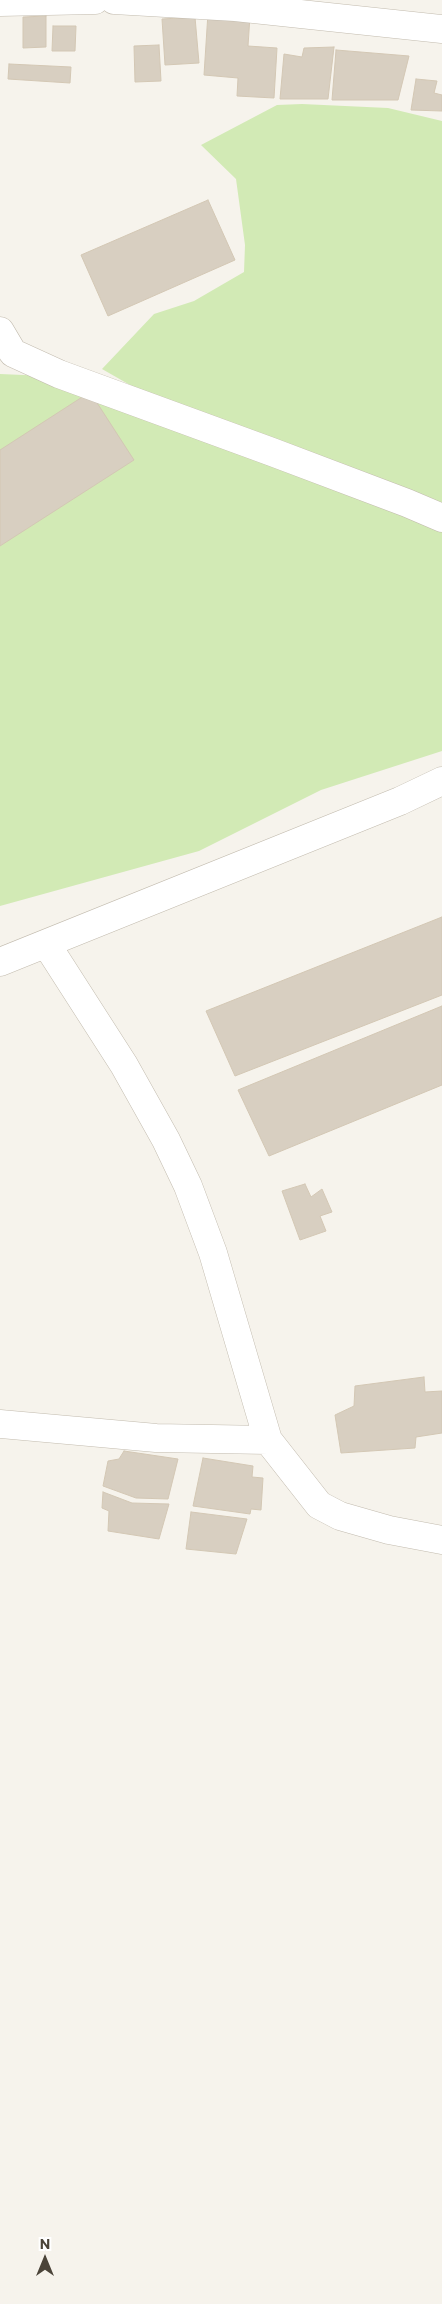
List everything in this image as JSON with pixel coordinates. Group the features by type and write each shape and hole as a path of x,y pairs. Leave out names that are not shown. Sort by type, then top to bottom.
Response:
{"street":[{"path":"0,2 95,0"},
{"path":"114,0 235,7 442,29"},
{"path":"0,331 13,353 59,374 317,468 442,518"},
{"path":"0,962 47,945 391,805 442,781"},
{"path":"47,945 124,1065 166,1140 188,1186 212,1253 268,1440 319,1504 340,1516 389,1530 442,1540"},
{"path":"0,1424 156,1438 268,1440"}],"green space":[{"path":"302,104 388,108 442,121 442,512 165,405 102,369 154,314 194,301 244,272 245,245 236,179 201,145 277,105"},
{"path":"0,374 69,377 442,528 442,751 321,790 199,851 0,906"}],"building":[{"path":"208,13 250,16 248,46 277,48 274,98 237,96 238,78 204,75"},
{"path":"46,16 46,47 23,48 23,17"},
{"path":"195,17 199,63 165,65 162,19"},
{"path":"53,26 76,26 75,51 52,51"},
{"path":"159,45 161,81 135,82 134,46"},
{"path":"334,47 328,99 280,99 284,54 302,57 304,48"},
{"path":"336,50 409,56 398,100 332,100"},
{"path":"9,64 71,67 70,83 8,79"},
{"path":"416,79 437,81 434,93 442,95 442,111 411,110"},
{"path":"208,200 235,260 108,316 81,255"},
{"path":"90,392 134,460 0,546 0,450"},
{"path":"442,917 442,995 235,1076 206,1011"},
{"path":"442,1006 442,1085 269,1156 238,1090"},
{"path":"305,1184 311,1197 322,1189 332,1212 320,1216 326,1231 300,1240 282,1191"},
{"path":"424,1377 425,1392 442,1391 442,1433 416,1437 415,1448 341,1453 335,1415 354,1406 355,1386"},
{"path":"124,1451 178,1459 168,1499 136,1498 103,1486 108,1461 119,1459"},
{"path":"203,1458 253,1466 252,1477 263,1478 261,1510 251,1509 250,1514 193,1506"},
{"path":"103,1492 132,1503 169,1504 159,1539 108,1531 109,1511 102,1508"},
{"path":"191,1512 247,1519 236,1554 186,1549"}]}
